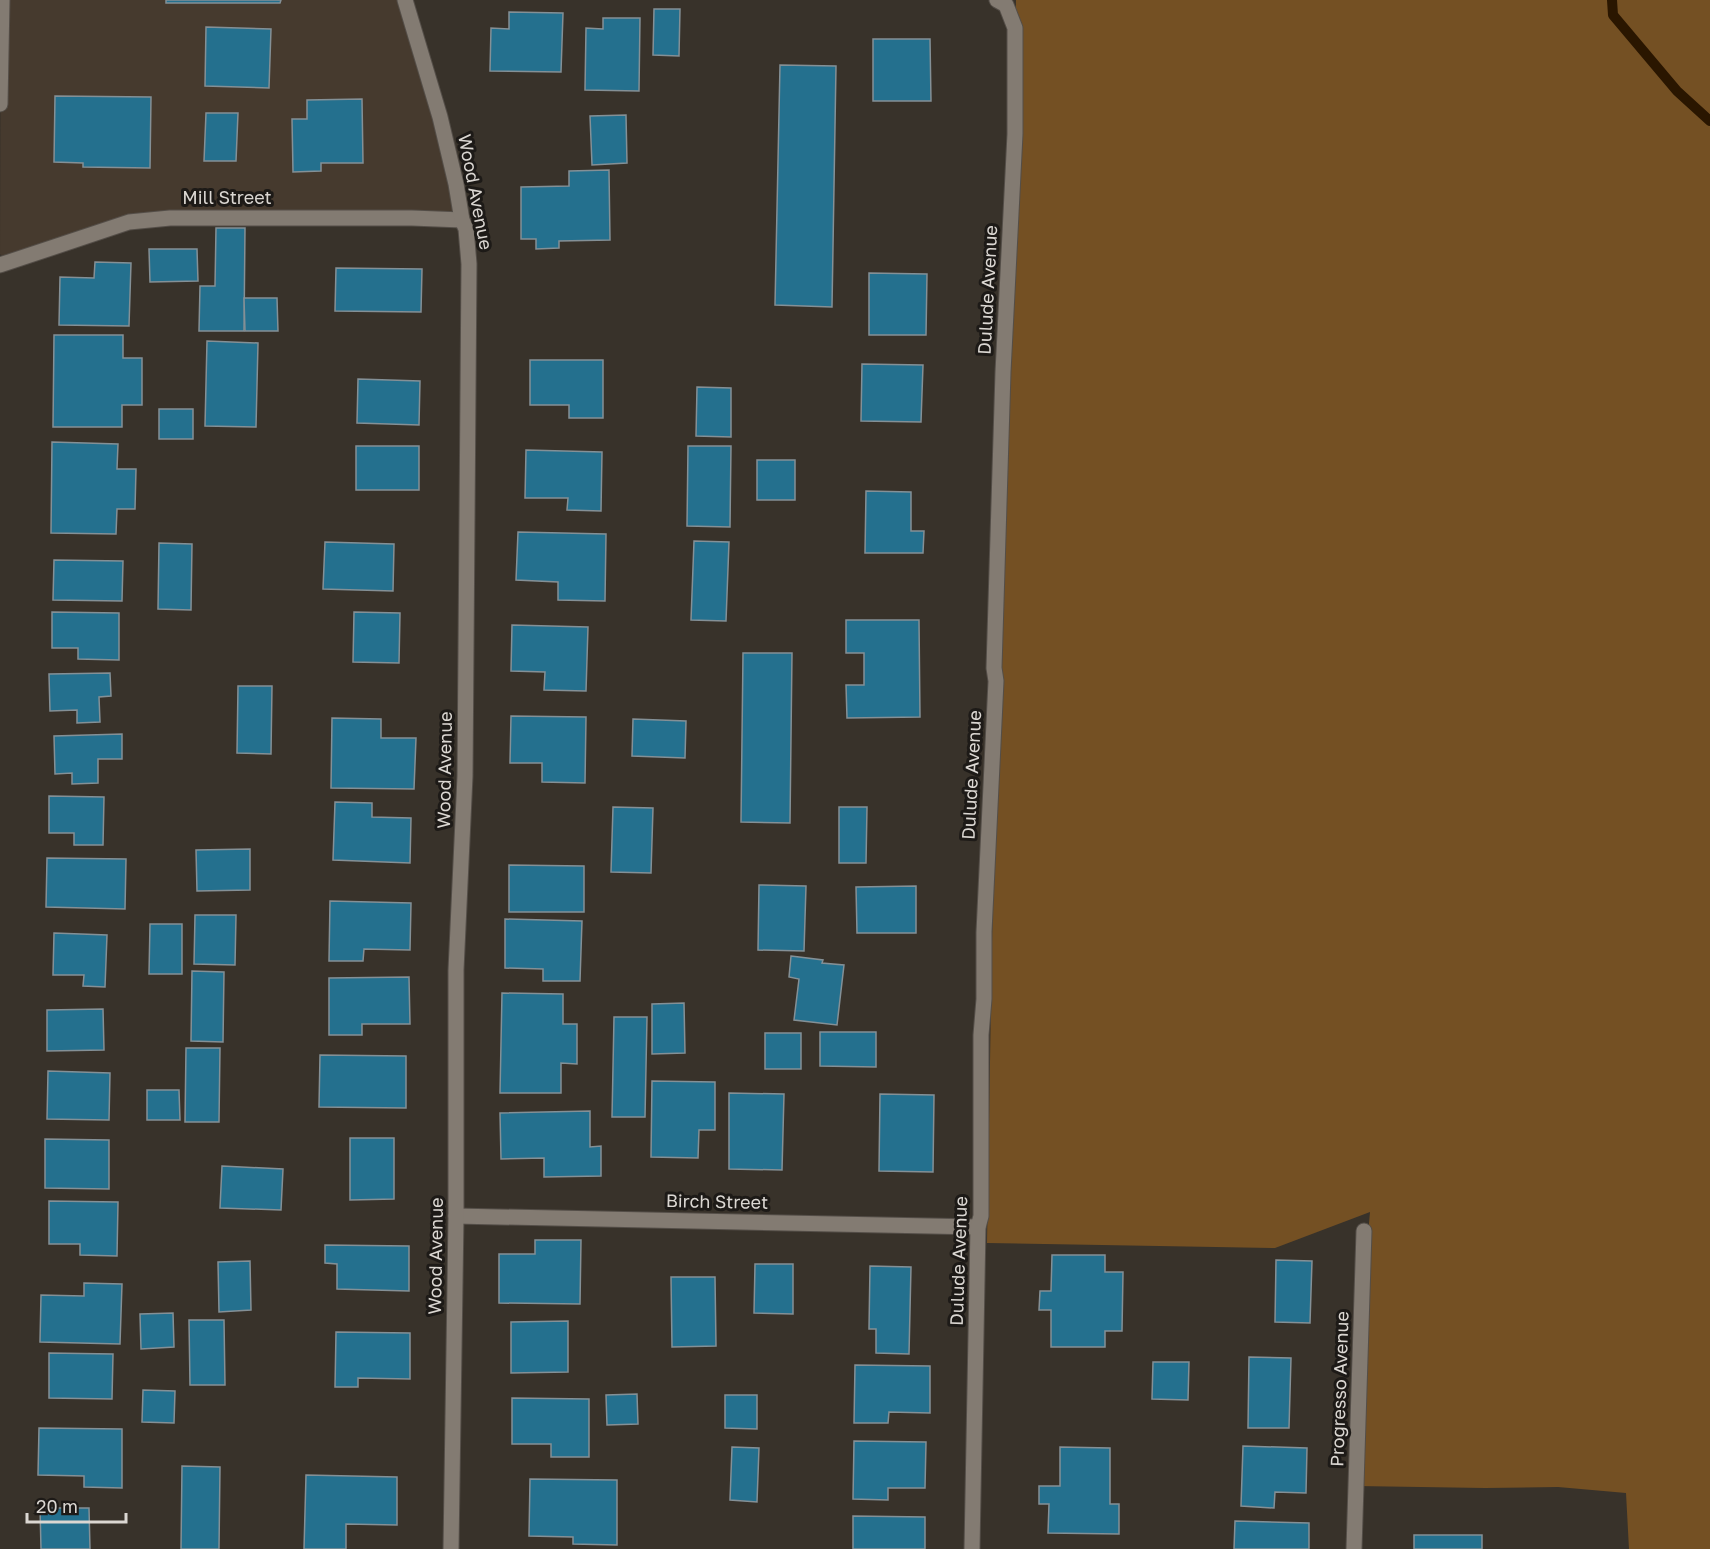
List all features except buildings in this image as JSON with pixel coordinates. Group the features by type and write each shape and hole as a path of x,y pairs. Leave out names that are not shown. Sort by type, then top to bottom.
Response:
{"street":[{"path":"0,104 2,0"},
{"name":"Wood Avenue","path":"405,0 440,117 462,220 466,229 469,264 465,776 456,970 456,1216 451,1549"},
{"name":"Dulude Avenue","path":"972,1549 978,1227 981,1216 981,1035 984,999 984,932 996,681 994,668 1002,384 1015,134 1015,28 1001,2"},
{"name":"Mill Street","path":"0,265 129,222 170,218 462,220"},
{"name":"Birch Street","path":"456,1216 978,1227"},
{"name":"Progresso Avenue","path":"1354,1549 1364,1231"}],"shaded area":[{"path":"1,0 411,0 457,215 143,218 4,257 0,254"},
{"path":"1016,0 1710,0 1710,1549 1629,1549 1626,1493 1558,1487 1356,1486 1362,1302 1370,1212 1275,1248 987,1243 1000,459 1013,194"}],"waterway":[{"path":"1612,0 1613,15 1677,91 1710,121"}]}
